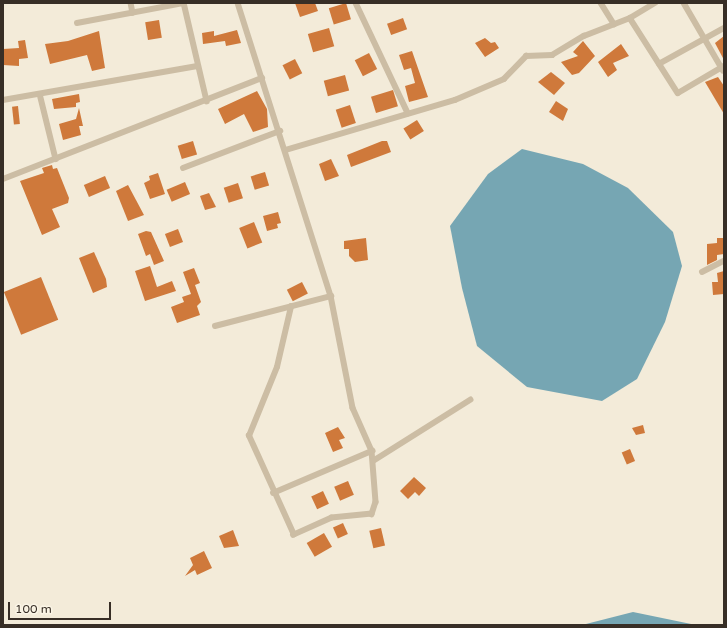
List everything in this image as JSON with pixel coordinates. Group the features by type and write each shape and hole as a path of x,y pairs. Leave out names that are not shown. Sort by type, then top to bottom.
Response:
{"street":[{"path":"131,3 133,13"},
{"path":"77,23 184,3 207,101"},
{"path":"239,3 331,296 353,408 372,451 376,502 372,514 366,516 332,518 293,535 251,443 249,430 277,367 290,307"},
{"path":"356,3 408,113"},
{"path":"601,3 614,24"},
{"path":"286,150 455,100 493,85 504,79 526,56 552,55 584,36 630,18 655,3"},
{"path":"630,18 678,93 723,68 684,3"},
{"path":"659,64 724,28"},
{"path":"3,100 198,66"},
{"path":"3,179 207,101 262,78"},
{"path":"40,94 56,159"},
{"path":"184,168 280,131"},
{"path":"702,272 724,261"},
{"path":"215,326 331,296"},
{"path":"373,461 470,400"},
{"path":"273,493 372,451"}],"water":[{"path":"522,149 583,164 628,188 673,232 682,266 665,322 637,379 602,401 527,387 477,346 462,288 450,226 488,174"},
{"path":"633,612 696,625 582,625"}],"building":[{"path":"295,3 315,3 318,11 300,17"},
{"path":"346,3 351,19 334,25 329,8"},
{"path":"403,18 407,29 391,35 387,24"},
{"path":"159,20 162,38 148,40 145,22"},
{"path":"329,28 334,46 313,52 308,34"},
{"path":"237,30 241,43 226,46 225,41 203,44 202,33 214,31 214,36"},
{"path":"99,31 105,68 92,71 87,55 50,64 45,44 68,41"},
{"path":"724,36 724,60 715,43"},
{"path":"485,38 491,43 495,42 499,48 485,57 475,43"},
{"path":"25,40 28,58 19,59 19,66 3,65 3,49 19,48 18,41"},
{"path":"583,41 595,56 579,73 572,75 561,62 578,56 573,52"},
{"path":"621,44 629,56 613,63 617,70 608,77 598,62"},
{"path":"412,51 428,97 409,102 405,86 415,83 411,68 404,70 399,55"},
{"path":"369,53 377,69 363,76 355,60"},
{"path":"295,59 302,73 290,80 283,65"},
{"path":"551,72 565,83 554,95 538,82"},
{"path":"345,75 349,90 328,96 324,81"},
{"path":"718,77 724,86 724,114 705,82"},
{"path":"393,90 398,106 376,113 371,97"},
{"path":"257,91 267,109 268,127 253,132 244,114 225,124 218,109"},
{"path":"79,94 80,102 76,103 76,107 54,109 52,99"},
{"path":"556,101 568,109 563,121 549,112"},
{"path":"350,105 356,123 342,128 336,110"},
{"path":"18,106 20,124 14,125 12,107"},
{"path":"79,108 83,126 79,126 81,135 63,140 59,124 76,119"},
{"path":"417,120 424,131 410,140 403,128"},
{"path":"193,141 197,154 182,159 178,146"},
{"path":"382,141 387,141 391,152 351,167 347,155"},
{"path":"331,159 339,176 325,181 319,164"},
{"path":"52,165 53,169 57,168 69,198 68,203 52,209 60,227 42,235 20,181 44,173 42,168"},
{"path":"265,172 269,185 255,190 251,176"},
{"path":"158,173 165,194 150,199 144,183 150,180 149,176"},
{"path":"105,176 110,188 89,197 84,185"},
{"path":"185,182 190,194 172,202 167,190"},
{"path":"238,183 243,198 229,203 224,188"},
{"path":"128,185 144,215 128,221 116,191"},
{"path":"209,193 216,207 205,210 200,196"},
{"path":"278,212 281,223 277,224 278,228 267,231 263,216"},
{"path":"254,222 262,242 247,248 239,228"},
{"path":"178,229 183,242 170,247 165,234"},
{"path":"146,231 151,232 164,261 154,265 150,254 146,256 138,234"},
{"path":"366,238 368,260 355,262 349,256 349,249 344,249 344,241"},
{"path":"717,238 724,238 724,254 717,255 717,260 707,265 707,244 717,243"},
{"path":"94,252 106,279 107,287 93,293 79,258"},
{"path":"150,266 157,287 172,281 176,291 145,301 135,271"},
{"path":"194,268 200,283 195,285 201,302 197,306 200,315 177,323 171,307 184,302 182,297 191,294 183,272"},
{"path":"724,271 724,294 713,295 712,282 718,282 717,273"},
{"path":"41,277 58,320 21,335 4,292"},
{"path":"302,282 308,294 293,301 287,290"},
{"path":"643,425 645,433 636,435 632,428"},
{"path":"338,427 345,438 339,440 343,448 333,452 325,433"},
{"path":"630,449 635,461 627,464 622,453"},
{"path":"414,477 426,488 419,496 415,492 408,499 400,491"},
{"path":"348,481 354,495 340,501 334,487"},
{"path":"323,491 329,504 317,509 311,496"},
{"path":"343,523 348,534 338,538 333,527"},
{"path":"381,528 385,546 373,548 369,531"},
{"path":"233,530 239,546 224,548 219,536"},
{"path":"324,533 332,547 315,557 307,543"},
{"path":"204,551 212,568 197,575 195,570 185,576 193,565 190,558"}]}
